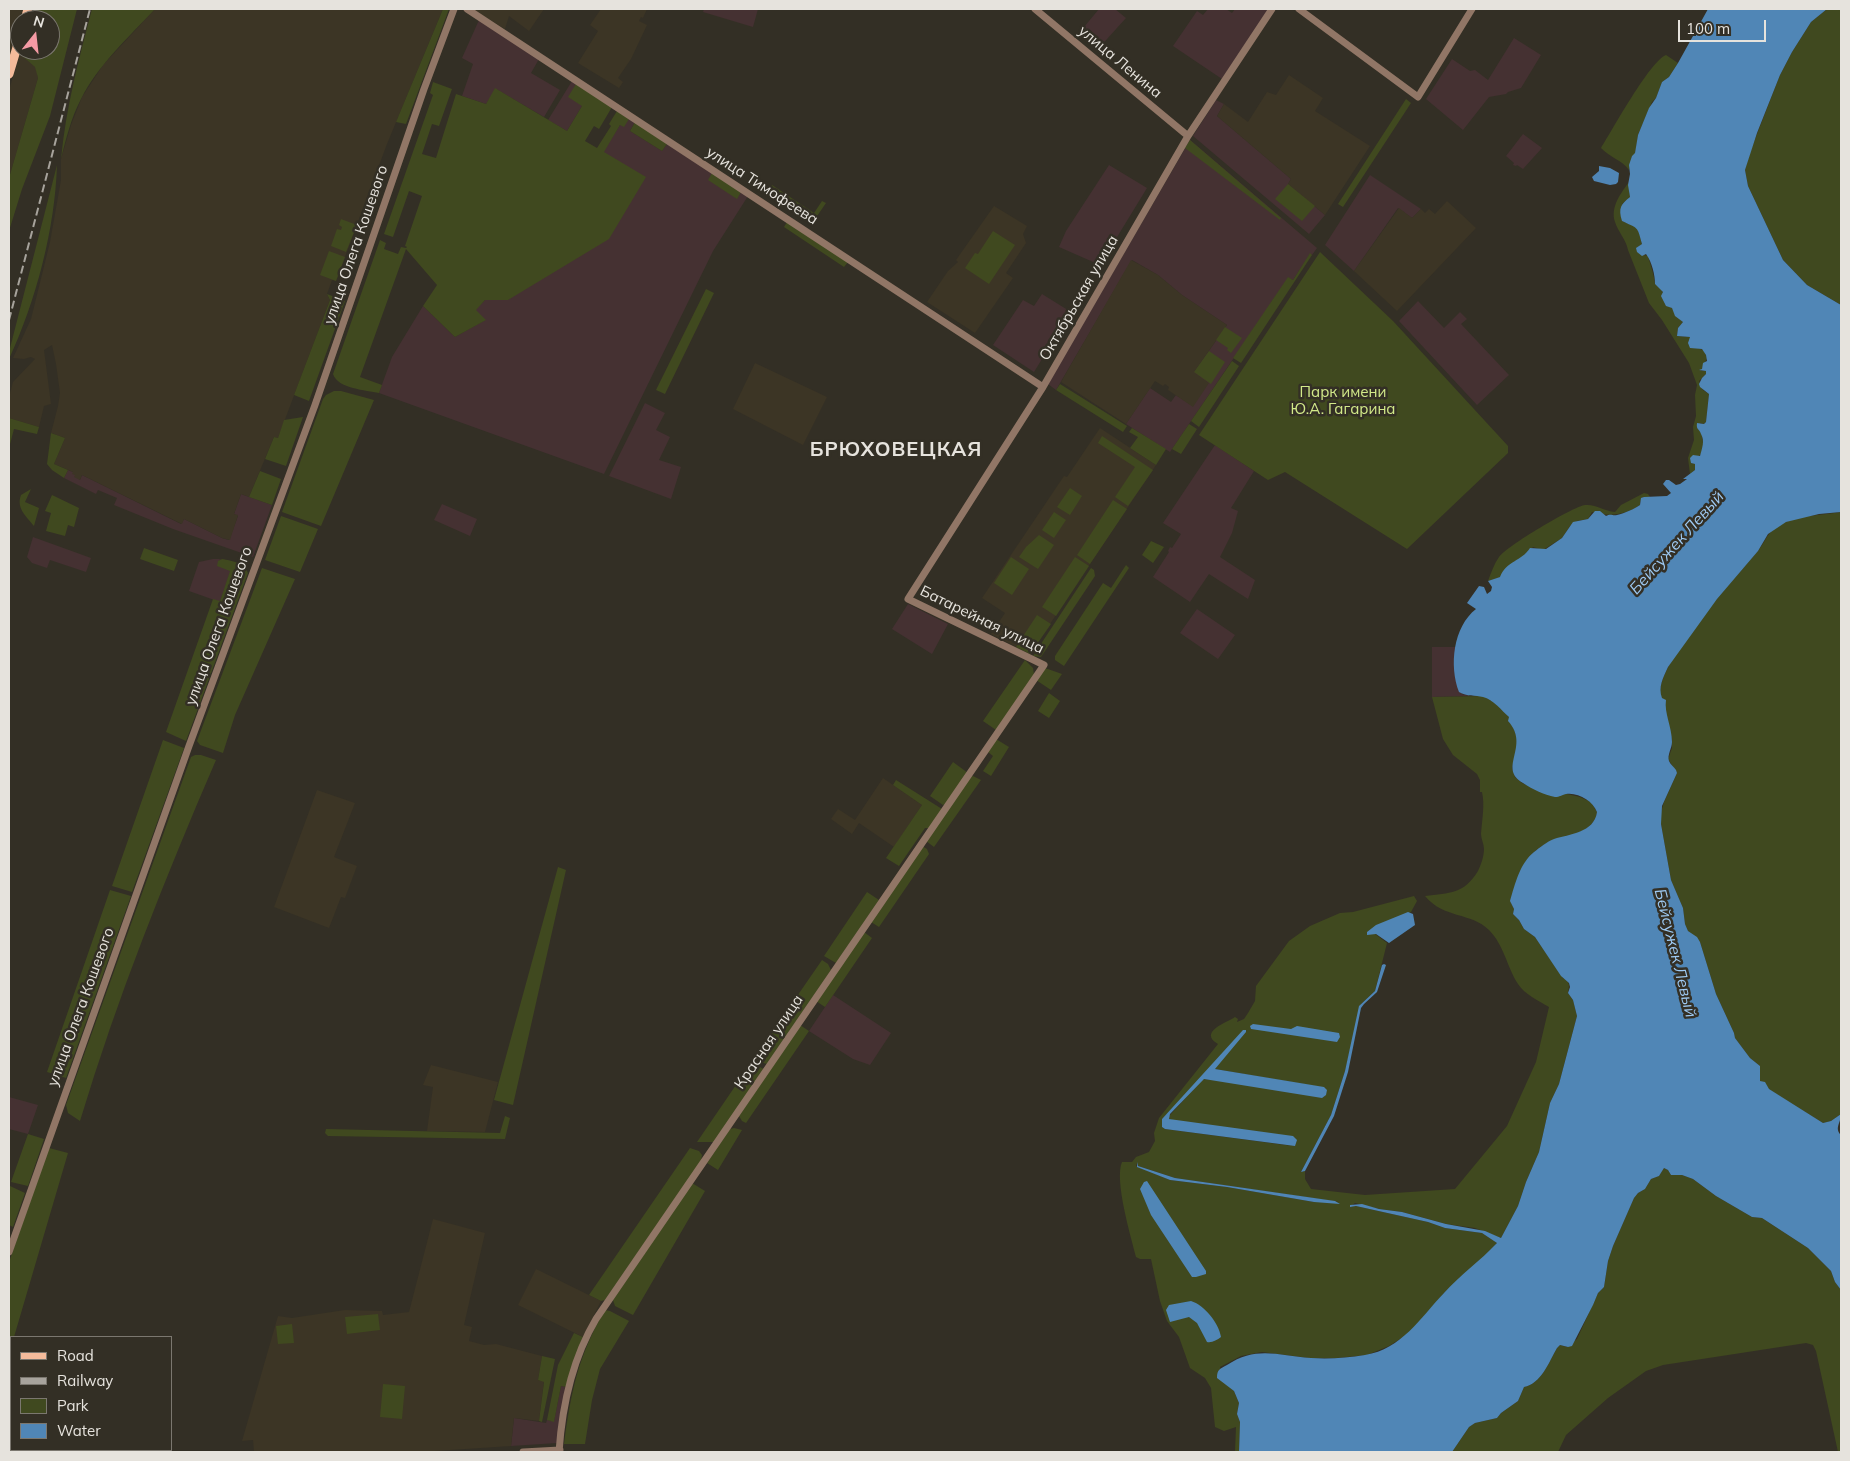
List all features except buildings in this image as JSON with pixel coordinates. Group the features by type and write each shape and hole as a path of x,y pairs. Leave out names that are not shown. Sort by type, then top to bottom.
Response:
{"main road":[{"path":"9,74 13,60"}],"street":[{"name":"улица Олега Кошевого","path":"9,1252 189,746 318,398 424,89 454,9"},
{"name":"улица Тимофеева","path":"467,9 1043,386"},
{"name":"улица Ленина","path":"1035,9 1188,136"},
{"name":"Октябрьская улица","path":"908,600 1043,386 1188,136 1272,9"},
{"path":"1299,9 1418,97 1472,9"},
{"name":"Батарейная улица","path":"908,600 1044,665"},
{"name":"Красная улица","path":"559,1451 567,1400 577,1362 585,1340 596,1319 1044,665"},
{"path":"523,1452 559,1451"}],"shaded area":[{"path":"9,9 24,9 10,10 9,59"},
{"path":"155,9 443,9 387,144 336,281 332,280 327,294 330,300 278,438 274,437 249,497 241,494 234,514 238,515 230,540 222,538 184,519 182,524 82,475 80,480 74,477 73,472 54,464 65,438 51,433 60,393 52,345 44,350 51,404 44,406 39,427 9,418 9,397 13,382 35,359 31,357 24,359 13,358 31,319 50,242 61,180 61,159 71,125 82,97 103,65"},
{"path":"472,9 544,9 529,31 509,16 505,29"},
{"path":"601,9 647,9 643,18 641,17 639,21 647,25 631,59 618,78 623,82 619,88 578,63 598,31 590,25"},
{"path":"704,9 758,9 753,27 703,12"},
{"path":"1099,9 1115,9 1126,18 1098,49 1079,33"},
{"path":"1208,9 1226,9 1232,13 1235,9 1269,9 1222,79 1173,46 1197,11 1203,15"},
{"path":"479,20 539,59 531,73 560,90 544,117 496,89 486,104 462,96 473,64 462,58"},
{"path":"1514,38 1541,55 1521,88 1506,94 1489,97 1463,130 1426,99 1452,59 1470,71 1475,70 1488,80"},
{"path":"18,60 27,60 36,67 38,78 9,178 9,90"},
{"path":"1289,75 1323,98 1315,111 1370,146 1325,215 1288,184 1291,179 1217,116 1224,104 1248,122 1267,92 1276,95"},
{"path":"572,81 576,84 582,106 567,131 548,120"},
{"path":"1216,100 1224,104 1217,116 1291,179 1288,184 1325,215 1309,234 1193,136"},
{"path":"629,119 635,122 630,131 662,151 667,144 748,196 713,251 604,474 379,393 392,357 423,306 455,337 485,320 475,310 485,300 508,300 620,125"},
{"path":"1523,134 1542,148 1523,169 1513,165 1514,163 1506,156"},
{"path":"1190,140 1317,248 1312,255 1310,254 1293,280 1288,278 1170,452 1126,424 1150,388 1171,402 1176,395 1193,406 1194,372 1227,325 1182,295 1158,275 1132,260 1056,390 1048,384"},
{"path":"1109,165 1147,188 1100,265 1059,247 1066,231"},
{"path":"1370,175 1421,209 1412,218 1398,208 1354,271 1325,245"},
{"path":"1447,201 1476,228 1397,311 1354,271 1399,208 1412,218 1421,209 1425,213 1429,209 1435,214"},
{"path":"994,206 1027,226 1023,234 1026,243 1006,273 1013,278 975,333 927,302 948,271 958,262 956,260"},
{"path":"1131,260 1158,275 1182,295 1227,325 1194,372 1209,383 1193,407 1168,390 1169,387 1165,384 1163,386 1155,381 1126,424 1061,382"},
{"path":"1042,294 1071,312 1034,372 993,345 1023,300 1034,306"},
{"path":"1418,301 1444,328 1460,312 1467,319 1461,324 1509,375 1477,405 1399,321"},
{"path":"755,363 827,397 803,445 733,409"},
{"path":"645,403 665,413 656,430 670,437 659,460 681,467 671,499 609,476"},
{"path":"1100,428 1156,465 1030,654 991,634 1005,613 982,598 1064,476 1067,477"},
{"path":"1215,445 1254,471 1231,508 1238,511 1232,533 1220,557 1255,580 1248,599 1209,574 1190,602 1153,577 1169,552 1170,547 1172,548 1181,534 1163,523"},
{"path":"68,470 73,472 80,480 82,475 181,524 184,519 229,540 238,516 234,514 241,494 272,505 253,557 173,529 114,505 117,498 98,490 96,494 64,478"},
{"path":"442,504 477,519 470,536 434,520"},
{"path":"33,537 91,558 86,572 50,560 47,568 32,563 27,557"},
{"path":"222,559 219,560 231,570 220,602 189,591 199,562"},
{"path":"908,604 948,624 932,654 892,629"},
{"path":"1197,609 1235,635 1218,659 1180,633"},
{"path":"1432,647 1456,647 1455,660 1462,694 1470,696 1432,697"},
{"path":"883,778 922,805 894,847 859,823 852,834 831,819 838,809 855,820"},
{"path":"317,790 355,803 334,857 357,866 345,898 341,897 329,928 274,907"},
{"path":"833,995 891,1033 870,1065 853,1059 809,1031"},
{"path":"431,1065 498,1082 485,1132 427,1131 433,1087 423,1085"},
{"path":"9,1097 38,1105 28,1134 9,1129"},
{"path":"433,1219 485,1233 464,1325 472,1327 469,1341 484,1345 496,1344 542,1356 538,1380 544,1381 539,1421 514,1418 511,1446 420,1452 254,1452 253,1440 242,1441 278,1316 292,1318 345,1310 382,1311 383,1315 409,1312"},
{"path":"536,1269 601,1301 583,1337 518,1305"},
{"path":"561,1386 567,1387 557,1443 511,1446 514,1418 546,1423 547,1420 554,1421"}],"green space":[{"path":"77,9 50,116 22,189 9,231 9,178 38,78 35,67 27,60 60,60 60,10 33,10"},
{"path":"92,9 155,9 115,52 88,87 74,114 61,159 70,101"},
{"path":"443,9 449,9 406,124 396,122"},
{"path":"1827,9 1841,9 1841,305 1807,285 1783,260 1748,186 1745,170 1750,152 1780,75 1811,22"},
{"path":"1666,55 1678,63 1669,77 1662,82 1656,98 1652,102 1638,135 1635,155 1632,156 1629,170 1601,148 1651,69"},
{"path":"433,82 452,89 439,126 432,124 422,154 436,158 456,94 486,104 495,88 567,131 582,106 568,97 576,84 612,107 599,129 594,126 585,141 597,148 611,126 609,124 617,111 629,119 624,127 620,125 604,152 646,177 609,239 508,300 485,300 476,310 486,320 455,337 423,306 437,285 406,249 360,377 382,385 379,393 353,388 340,383 333,374 380,240 386,243 384,249 398,254 401,247 407,247 405,246 422,196 409,191 393,237 384,234 433,95 430,93"},
{"path":"1406,99 1411,103 1343,207 1338,204"},
{"path":"635,122 667,144 662,151 630,131"},
{"path":"1190,140 1281,218 1280,220 1185,148"},
{"path":"57,165 48,239 36,289 9,359 9,352"},
{"path":"712,173 741,192 737,199 708,180"},
{"path":"1629,182 1630,197 1622,204 1622,221 1634,226 1638,230 1642,244 1637,248 1644,255 1648,256 1655,284 1662,289 1665,304 1672,308 1683,322 1678,328 1677,336 1690,337 1694,347 1704,350 1707,358 1701,371 1706,371 1706,374 1699,381 1703,390 1709,394 1706,422 1704,424 1700,423 1703,448 1699,456 1691,463 1695,464 1695,470 1690,474 1688,458 1694,440 1693,427 1696,416 1695,395 1697,385 1689,363 1649,303 1626,242 1615,222 1615,206"},
{"path":"1288,184 1315,206 1302,221 1275,199"},
{"path":"772,185 814,213 822,201 826,203 813,222 768,192"},
{"path":"341,219 357,225 346,252 331,246 337,229 341,230 342,227 339,225"},
{"path":"787,222 848,262 844,267 784,227"},
{"path":"993,231 1015,245 989,284 965,268 975,253 978,254"},
{"path":"329,251 345,257 336,281 320,275"},
{"name":"Парк имени Ю.А. Гагарина","path":"1320,252 1393,321 1508,446 1508,453 1407,549 1285,472 1268,480 1199,435"},
{"path":"1310,253 1312,255 1241,363 1233,358 1288,277 1293,280"},
{"path":"706,289 714,293 665,394 656,390"},
{"path":"327,294 345,301 309,401 294,395 330,300"},
{"path":"1225,327 1242,338 1231,353 1227,350 1228,348 1216,340"},
{"path":"1209,351 1225,362 1211,384 1194,372"},
{"path":"1232,361 1239,366 1199,427 1191,421"},
{"path":"1060,384 1127,426 1123,432 1056,390"},
{"path":"334,391 341,391 374,400 321,526 282,512 323,399"},
{"path":"303,417 286,466 265,459 274,437 278,438 284,420"},
{"path":"9,418 39,427 37,434 14,429 9,448"},
{"path":"1189,424 1197,429 1181,454 1172,449"},
{"path":"1132,428 1166,449 1156,465 1130,448 1138,437 1129,432"},
{"path":"51,433 65,438 54,464 68,470 64,478 47,464"},
{"path":"1102,436 1153,470 1128,506 1115,497 1135,467 1098,443"},
{"path":"260,471 281,479 272,505 249,497"},
{"path":"1070,488 1082,496 1070,515 1057,507"},
{"path":"31,489 25,502 39,508 34,526 23,512 20,504 21,495"},
{"path":"1644,493 1650,497 1644,497 1640,505 1629,511 1611,515 1592,512 1588,519 1577,521 1570,526 1562,538 1543,550 1533,547 1525,556 1508,567 1501,577 1488,581 1499,557 1504,552 1554,519 1585,505 1615,512 1621,505"},
{"path":"52,495 79,508 74,527 68,525 65,536 46,531 51,513 45,511"},
{"path":"1113,500 1127,509 1090,564 1077,555"},
{"path":"1054,512 1066,520 1054,538 1042,530"},
{"path":"1841,512 1841,1114 1831,1121 1823,1123 1768,1089 1760,1081 1760,1066 1750,1058 1735,1038 1716,994 1700,942 1688,931 1685,924 1683,908 1671,880 1661,824 1661,812 1664,802 1677,773 1668,759 1672,748 1672,739 1664,705 1666,702 1661,698 1662,684 1669,665 1682,645 1772,531 1782,523 1790,520"},
{"path":"281,516 318,529 300,572 265,560"},
{"path":"1039,535 1054,545 1038,569 1019,557 1026,547"},
{"path":"1151,541 1164,547 1153,563 1142,555"},
{"path":"144,548 178,560 174,571 140,559"},
{"path":"1011,557 1029,569 1012,595 994,583"},
{"path":"1075,557 1089,566 1056,616 1042,607"},
{"path":"222,559 241,564 248,573 186,741 166,732 213,599 220,601 230,571 217,566 218,561"},
{"path":"1126,565 1129,568 1064,666 1055,660 1055,656 1103,583 1111,588"},
{"path":"262,568 295,579 235,715 223,753 200,745 197,741"},
{"path":"1091,568 1094,570 1095,576 1041,657 1033,656"},
{"path":"1037,615 1051,624 1030,654 1016,647"},
{"path":"1025,660 1033,668 1034,675 996,730 983,721"},
{"path":"1045,668 1062,674 1051,690 1036,680"},
{"path":"1049,693 1060,701 1049,718 1038,711"},
{"path":"1483,696 1499,705 1509,717 1518,739 1512,768 1515,777 1522,783 1549,795 1567,794 1580,797 1591,802 1597,812 1592,824 1581,832 1549,842 1532,854 1521,871 1511,903 1514,909 1513,914 1524,929 1535,937 1568,983 1568,993 1573,1000 1577,1016 1559,1084 1550,1103 1539,1152 1518,1206 1501,1238 1475,1228 1446,1224 1402,1212 1355,1203 1350,1207 1356,1206 1428,1222 1445,1228 1482,1233 1497,1243 1444,1293 1411,1332 1389,1346 1367,1355 1337,1358 1309,1358 1262,1352 1241,1356 1220,1367 1224,1382 1234,1391 1239,1403 1237,1414 1240,1422 1239,1452 1235,1452 1236,1427 1224,1431 1215,1427 1211,1388 1205,1378 1190,1368 1179,1337 1167,1321 1160,1301 1151,1259 1136,1257 1124,1209 1120,1182 1122,1162 1132,1162 1136,1157 1149,1152 1155,1141 1154,1133 1159,1118 1218,1044 1211,1036 1212,1032 1235,1017 1238,1019 1237,1022 1244,1019 1255,1001 1256,986 1289,941 1310,926 1340,913 1353,912 1414,896 1417,901 1411,912 1370,930 1387,943 1375,991 1361,1004 1345,1071 1331,1115 1301,1172 1305,1171 1305,1179 1311,1189 1365,1195 1455,1189 1507,1126 1536,1062 1549,1007 1521,988 1502,949 1489,930 1474,920 1440,908 1425,896 1449,893 1462,888 1473,879 1478,871 1484,849 1481,834 1483,802 1482,792 1480,792 1480,780 1477,774 1453,755 1443,739 1432,697","holes":["1215,1067 1215,1069 1326,1088 1203,1079 1169,1116 1169,1119 1172,1120 1293,1146 1165,1129 1162,1127 1162,1119","1137,1163 1138,1166 1175,1178 1339,1202 1314,1202 1227,1187 1170,1180 1136,1166"]},
{"path":"996,739 1009,747 991,776 983,771 993,756 988,752"},
{"path":"163,740 184,748 132,892 112,886"},
{"path":"195,755 216,760 178,849 126,984 80,1121 68,1113 66,1105 191,757"},
{"path":"953,762 968,773 946,804 943,805 930,796"},
{"path":"973,776 981,780 934,847 926,841 970,777"},
{"path":"896,780 942,809 929,828 925,828 899,866 886,858 922,805 893,785"},
{"path":"922,846 927,849 929,854 879,927 871,922"},
{"path":"558,867 566,870 513,1105 494,1100"},
{"path":"110,890 131,896 66,1078 47,1072"},
{"path":"867,892 879,900 836,963 824,956"},
{"path":"864,932 872,938 825,1007 816,1001"},
{"path":"822,960 828,964 831,970 767,1064 753,1060"},
{"path":"800,1025 809,1031 746,1123 742,1121 739,1116"},
{"path":"751,1063 764,1069 714,1142 697,1142"},
{"path":"505,1116 510,1118 505,1139 328,1136 325,1133 326,1129 500,1133"},
{"path":"730,1129 742,1130 718,1170 707,1163"},
{"path":"28,1134 44,1139 28,1186 11,1182"},
{"path":"49,1148 68,1153 14,1336 10,1336 9,1357 9,1262"},
{"path":"690,1148 699,1151 702,1155 701,1161 605,1300 601,1301 589,1295"},
{"path":"1664,1168 1671,1175 1682,1175 1693,1179 1716,1196 1752,1217 1762,1218 1808,1248 1831,1271 1835,1282 1841,1290 1841,1452 1838,1452 1816,1351 1813,1345 1806,1343 1663,1365 1646,1371 1608,1398 1566,1435 1558,1452 1452,1452 1469,1427 1475,1423 1497,1418 1518,1401 1524,1387 1535,1382 1540,1377 1557,1348 1560,1345 1567,1347 1577,1339 1598,1293 1604,1287 1608,1261 1613,1246 1634,1198 1645,1189 1651,1179 1659,1176"},
{"path":"692,1183 705,1191 633,1315 615,1306 613,1300"},
{"path":"10,1186 25,1193 13,1227 9,1225"},
{"path":"605,1310 629,1321 600,1369 592,1400 585,1444 564,1444 577,1375 588,1343"},
{"path":"378,1314 380,1330 347,1334 345,1317"},
{"path":"292,1324 294,1343 278,1344 276,1326"},
{"path":"574,1333 583,1337 572,1366 567,1387 561,1386 554,1422 547,1420 558,1365"},
{"path":"542,1356 555,1359 542,1422 539,1421 544,1382 538,1380"},
{"path":"383,1384 405,1386 402,1419 380,1417"}],"water":[{"name":"Бейсужек Левый","path":"1708,9 1827,9 1811,22 1780,75 1757,133 1745,170 1748,186 1783,260 1807,285 1841,305 1841,512 1819,514 1786,522 1768,534 1758,551 1717,599 1668,667 1661,690 1662,698 1666,700 1666,710 1672,736 1669,761 1677,773 1662,806 1661,824 1671,880 1683,908 1685,924 1688,931 1697,937 1700,942 1716,994 1735,1038 1750,1058 1760,1066 1760,1081 1765,1082 1769,1089 1823,1123 1831,1121 1841,1114 1838,1130 1841,1135 1841,1290 1835,1282 1831,1271 1808,1248 1762,1218 1752,1217 1716,1196 1693,1179 1682,1175 1671,1175 1664,1168 1659,1176 1651,1179 1645,1189 1634,1198 1613,1246 1608,1261 1604,1287 1598,1293 1572,1346 1560,1345 1540,1377 1535,1382 1524,1387 1518,1401 1497,1418 1475,1423 1469,1427 1452,1452 1239,1452 1240,1422 1237,1414 1239,1403 1234,1391 1217,1378 1218,1371 1221,1368 1238,1359 1258,1353 1331,1358 1378,1352 1390,1346 1409,1331 1450,1286 1497,1243 1482,1233 1445,1228 1428,1222 1356,1206 1350,1207 1350,1205 1362,1204 1379,1209 1402,1212 1446,1224 1485,1231 1501,1238 1518,1206 1539,1152 1550,1103 1559,1084 1577,1016 1573,1000 1568,993 1569,983 1561,976 1535,937 1524,929 1513,914 1514,909 1510,901 1519,874 1529,857 1552,840 1580,832 1591,824 1597,812 1589,801 1580,796 1566,794 1557,797 1551,796 1530,787 1516,777 1513,763 1516,739 1514,730 1508,721 1509,717 1487,698 1465,695 1459,692 1454,671 1455,648 1462,626 1476,609 1467,603 1479,586 1484,587 1487,594 1491,591 1492,587 1488,581 1500,577 1510,564 1523,556 1530,548 1546,549 1562,538 1573,522 1588,519 1595,511 1600,511 1606,516 1617,515 1640,505 1641,498 1667,496 1671,493 1663,484 1666,480 1676,485 1680,484 1687,479 1683,479 1695,470 1695,464 1691,463 1690,458 1693,455 1700,456 1703,439 1697,428 1697,423 1704,424 1706,422 1709,394 1699,384 1706,374 1706,371 1699,370 1702,369 1703,363 1707,361 1706,355 1702,349 1690,348 1688,343 1690,337 1677,336 1678,328 1683,322 1675,316 1672,308 1666,306 1661,296 1663,292 1655,284 1653,269 1648,257 1646,254 1642,256 1637,252 1636,248 1642,244 1638,230 1622,221 1620,210 1622,204 1630,197 1628,185 1629,165 1635,153 1638,135 1649,108 1656,98 1662,82 1669,77 1678,63"},
{"path":"1599,166 1610,168 1619,173 1618,182 1610,185 1594,181 1592,177 1599,171"},
{"path":"1408,912 1413,914 1415,925 1389,943 1376,934 1367,935 1367,932 1376,925"},
{"path":"1382,965 1386,965 1377,992 1361,1008 1348,1072 1334,1116 1305,1171 1301,1172 1331,1115 1345,1071 1359,1006 1375,991"},
{"path":"1253,1024 1291,1029 1297,1026 1339,1033 1340,1037 1337,1042 1251,1029 1250,1026"},
{"path":"1243,1030 1246,1030 1246,1032 1215,1069 1324,1087 1327,1090 1326,1095 1322,1098 1204,1079 1170,1114 1169,1119 1293,1136 1297,1140 1295,1146 1165,1129 1162,1127 1162,1119"},
{"path":"1137,1162 1138,1166 1175,1178 1335,1201 1340,1204 1314,1202 1227,1187 1170,1180 1137,1167"},
{"path":"1147,1181 1206,1271 1206,1274 1192,1277 1151,1215 1140,1189 1144,1182"},
{"path":"1191,1301 1201,1306 1210,1315 1221,1337 1213,1342 1207,1342 1197,1323 1189,1317 1170,1322 1166,1310 1169,1305"}],"railway":[{"path":"9,320 90,9"}],"district":[{"name":"БРЮХОВЕЦКАЯ","path":"896,450"}]}
